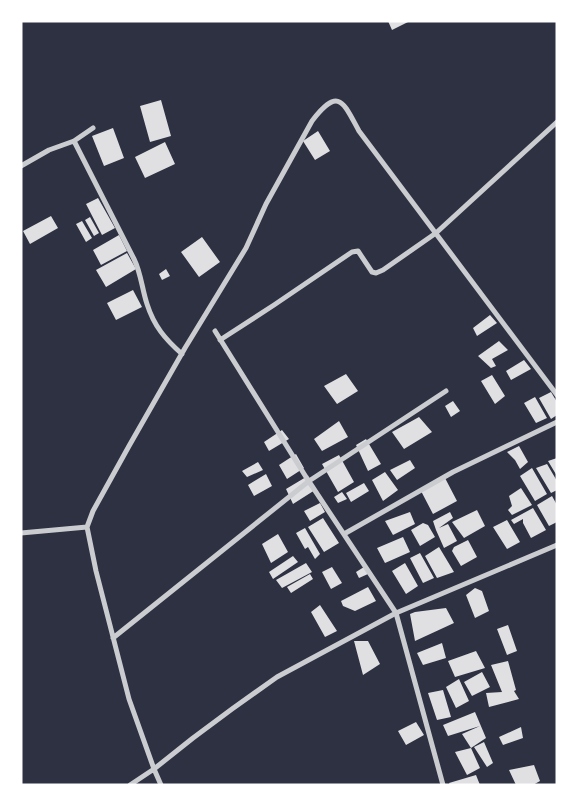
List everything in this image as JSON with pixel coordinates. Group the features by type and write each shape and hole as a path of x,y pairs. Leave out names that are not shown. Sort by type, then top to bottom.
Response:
{"street":[{"path":"161,785 129,700 87,528 93,512 124,454 246,248 266,204 312,121 330,102 342,102 359,131 557,395"},
{"path":"220,340 350,253 358,251 372,272 376,273 383,270 436,234 557,122"},
{"path":"21,166 49,150 74,141 93,128"},
{"path":"74,141 134,259 147,303 159,330 182,354"},
{"path":"215,331 308,481 396,613 443,785"},
{"path":"113,638 308,481 446,391"},
{"path":"344,534 453,472 557,422"},
{"path":"21,533 87,528"},
{"path":"130,785 277,677 396,613 557,546"}],"building":[{"path":"388,21 410,21 392,30"},
{"path":"161,100 171,136 150,142 140,106"},
{"path":"113,128 124,158 104,166 92,136"},
{"path":"318,131 330,151 315,160 303,141"},
{"path":"165,142 175,164 145,178 135,157"},
{"path":"98,198 115,228 102,235 86,204"},
{"path":"51,216 58,228 30,244 23,231"},
{"path":"90,217 99,233 94,236 85,220"},
{"path":"82,221 92,238 86,242 76,224"},
{"path":"119,235 127,251 101,265 93,250"},
{"path":"202,237 220,262 199,277 181,252"},
{"path":"127,253 136,269 106,287 96,270"},
{"path":"166,269 170,276 162,280 159,274"},
{"path":"133,290 142,307 116,320 107,303"},
{"path":"490,315 497,323 477,336 473,328"},
{"path":"499,341 508,350 492,359 496,366 491,368 478,356"},
{"path":"524,360 531,369 511,380 506,371"},
{"path":"346,374 358,391 337,404 324,386"},
{"path":"492,375 505,396 495,404 481,381"},
{"path":"551,392 557,402 557,415 551,419 539,398"},
{"path":"535,397 547,418 536,423 524,403"},
{"path":"453,401 460,411 451,417 445,406"},
{"path":"419,417 432,432 404,449 392,432"},
{"path":"339,421 348,437 322,451 314,439"},
{"path":"282,430 289,439 269,451 264,442"},
{"path":"366,439 381,464 368,471 356,445"},
{"path":"519,446 528,462 520,469 507,452"},
{"path":"296,454 304,468 287,479 279,465"},
{"path":"339,455 354,482 338,492 322,464"},
{"path":"557,458 557,476 548,461"},
{"path":"410,460 415,468 397,480 390,470"},
{"path":"258,462 263,470 247,477 242,471"},
{"path":"547,464 557,481 557,490 551,493 536,468"},
{"path":"532,468 547,494 535,501 520,476"},
{"path":"385,472 398,490 383,501 372,480"},
{"path":"266,474 272,486 254,496 248,485"},
{"path":"306,477 315,490 293,504 286,489"},
{"path":"445,478 457,501 433,514 421,491"},
{"path":"364,483 369,491 351,502 346,493"},
{"path":"521,488 532,505 512,515 508,510 512,506 509,496"},
{"path":"342,492 347,499 338,503 334,497"},
{"path":"552,496 557,505 557,522 549,526 537,505"},
{"path":"320,503 325,512 310,521 304,511"},
{"path":"533,508 546,530 531,538 523,523 523,519 514,524 511,520"},
{"path":"477,510 485,526 464,538 452,522"},
{"path":"410,512 415,524 393,535 385,521"},
{"path":"450,512 453,518 439,528 448,524 457,541 444,548 433,521"},
{"path":"323,518 339,543 324,552 308,527"},
{"path":"507,520 520,542 507,549 493,527"},
{"path":"423,523 428,525 435,537 420,546 411,530"},
{"path":"305,528 320,554 315,559 308,547 305,549 296,533"},
{"path":"278,534 288,552 271,563 262,544"},
{"path":"403,537 410,552 385,563 377,548"},
{"path":"468,540 477,557 461,566 452,551 454,547"},
{"path":"439,547 454,572 437,578 425,556"},
{"path":"420,553 434,578 423,583 410,558"},
{"path":"293,556 298,562 273,579 269,572"},
{"path":"306,563 312,572 282,588 276,580"},
{"path":"405,563 418,586 406,594 392,571"},
{"path":"332,567 342,583 331,589 322,572"},
{"path":"364,567 368,574 359,578 356,572"},
{"path":"310,574 313,579 291,593 287,587"},
{"path":"368,587 376,601 355,611 343,606 341,601"},
{"path":"475,588 482,591 489,611 475,618 466,595"},
{"path":"320,605 337,631 325,637 311,612"},
{"path":"446,608 454,623 415,641 410,614"},
{"path":"508,625 517,651 507,655 497,629"},
{"path":"354,641 368,641 380,664 363,675"},
{"path":"442,643 446,658 423,665 417,653"},
{"path":"476,651 485,668 455,677 448,661"},
{"path":"508,661 516,690 514,691 519,699 489,707 486,693 502,692 491,665"},
{"path":"482,672 490,687 472,696 464,682"},
{"path":"459,679 469,701 456,708 446,687"},
{"path":"443,690 451,717 437,720 428,693"},
{"path":"475,712 486,738 471,748 462,734 480,726 448,736 443,725"},
{"path":"416,722 424,735 406,745 398,731"},
{"path":"521,727 523,738 503,745 499,737"},
{"path":"484,742 493,763 487,767 474,747"},
{"path":"471,748 480,768 467,775 455,752"},
{"path":"534,765 540,781 533,785 516,785 509,770"},
{"path":"476,775 480,785 450,785 449,783"}]}
